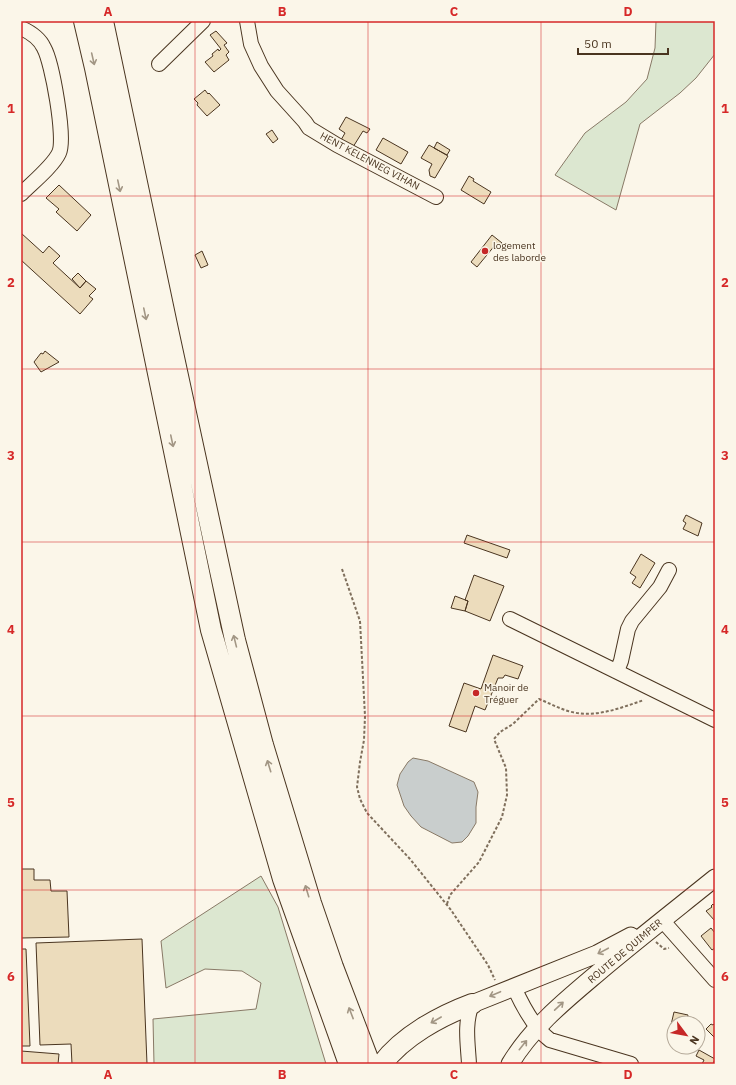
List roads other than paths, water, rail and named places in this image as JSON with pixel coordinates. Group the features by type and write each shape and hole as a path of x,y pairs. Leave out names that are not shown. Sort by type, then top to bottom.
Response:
{"highway":[{"path":"84,21 211,630 283,879 349,1064"},
{"path":"105,24 168,333 235,640 263,746 311,903 333,966 368,1057"},
{"path":"382,1064 397,1048 432,1023 450,1013 472,1004"}],"main road":[{"name":"ROUTE DE QUIMPER","path":"510,1064 538,1028 568,998 715,878"},
{"path":"472,1004 597,954 662,920"}],"street":[{"path":"159,64 203,21"},
{"name":"HENT KELENNEG VIHAN","path":"247,21 251,44 261,66 277,91 309,128 337,145 436,197"},
{"path":"21,28 36,37 43,45 47,53 53,78 62,138 61,148 57,157 21,194"},
{"path":"617,671 621,661 628,629 632,621 660,587 669,570"},
{"path":"510,619 714,718"},
{"path":"662,920 715,980"},
{"path":"507,990 522,1003 538,1028 550,1040 631,1064"},
{"path":"469,1064 467,1023 468,1014 472,1004"}],"place":[{"name":"logement des laborde","path":"485,251"},
{"name":"Manoir de Tréguer","path":"476,693"}]}
